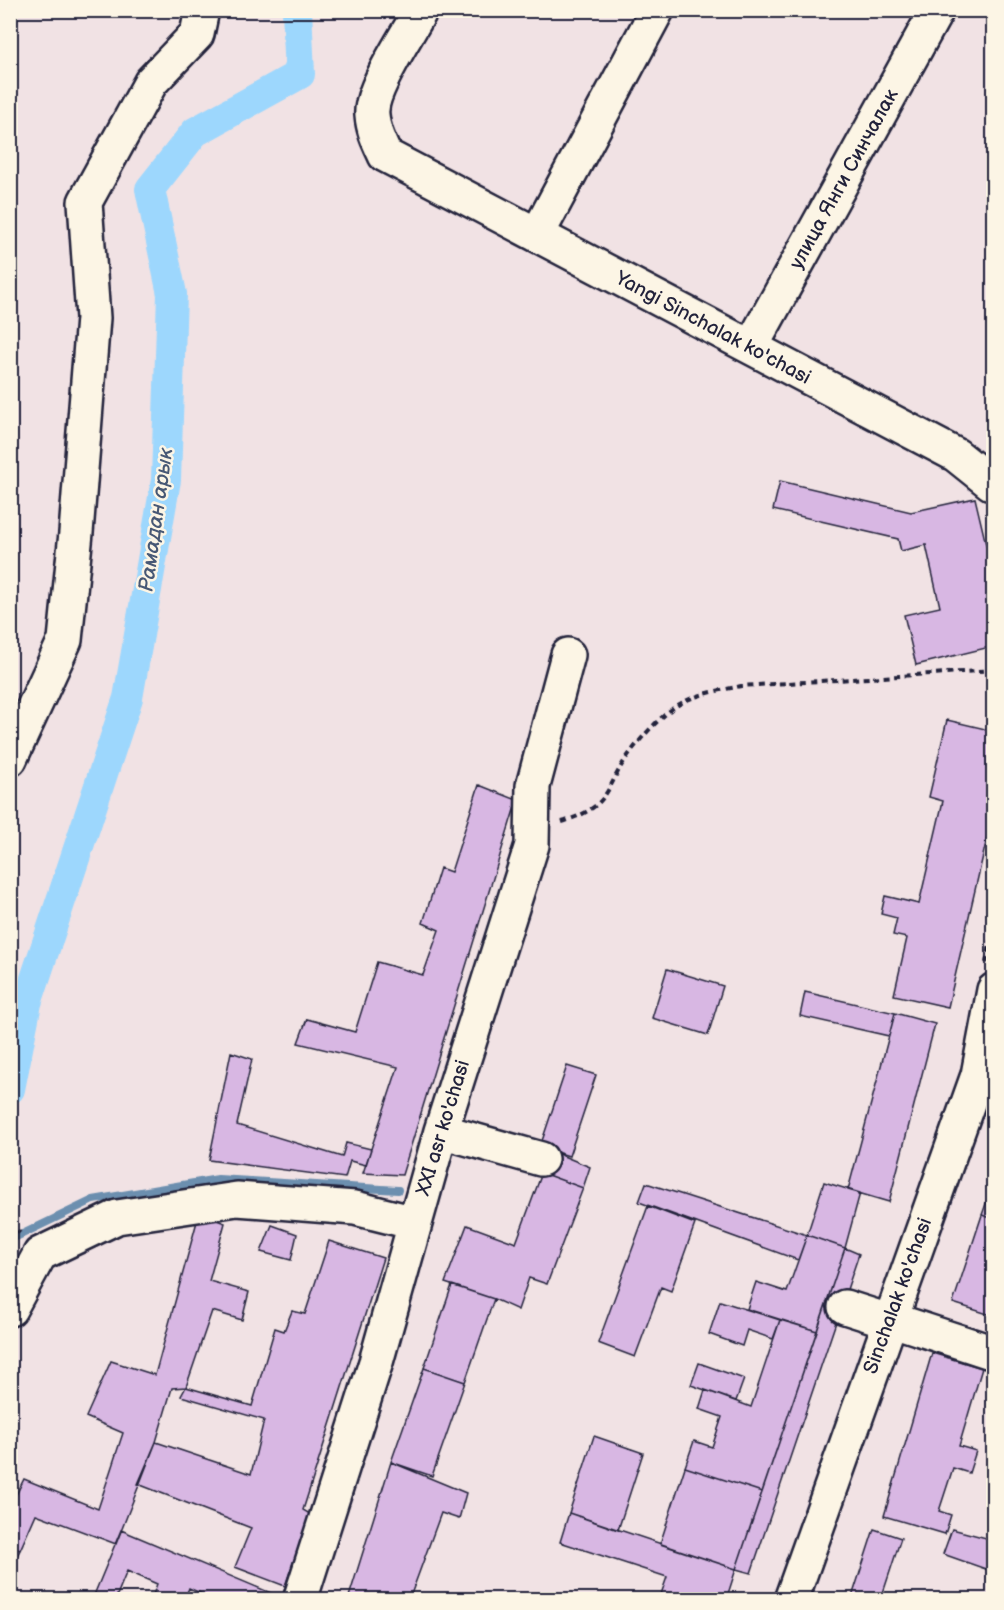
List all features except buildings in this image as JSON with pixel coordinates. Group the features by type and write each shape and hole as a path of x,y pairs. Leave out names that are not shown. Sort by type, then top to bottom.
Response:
{"street":[{"path":"10,759 65,640 93,318 85,202 151,82 197,34 202,10"},
{"name":"Yangi Sinchalak ko'chasi","path":"421,10 378,88 371,113 376,135 386,155 956,455 993,485"},
{"path":"537,235 657,10"},
{"name":"улица Янги Синчалак","path":"751,347 937,10"},
{"name":"XXI asr ko'chasi","path":"300,1599 376,1362 441,1131 532,845 533,786 568,654"},
{"name":"Sinchalak ko'chasi","path":"791,1599 978,1075 993,990"},
{"path":"441,1131 541,1159"},
{"path":"10,1309 40,1254 117,1217 237,1199 355,1208 415,1223"},
{"path":"845,1307 993,1353"}],"path":[{"path":"532,845 539,828 580,816 597,805 637,745 671,710 703,694 741,686 993,670"}],"waterway":[{"name":"Рамадан арык","path":"10,1089 27,1003 128,698 166,480 172,294 150,189 195,132 300,74 297,10"},
{"path":"10,1240 93,1200 218,1179 398,1190"}]}
